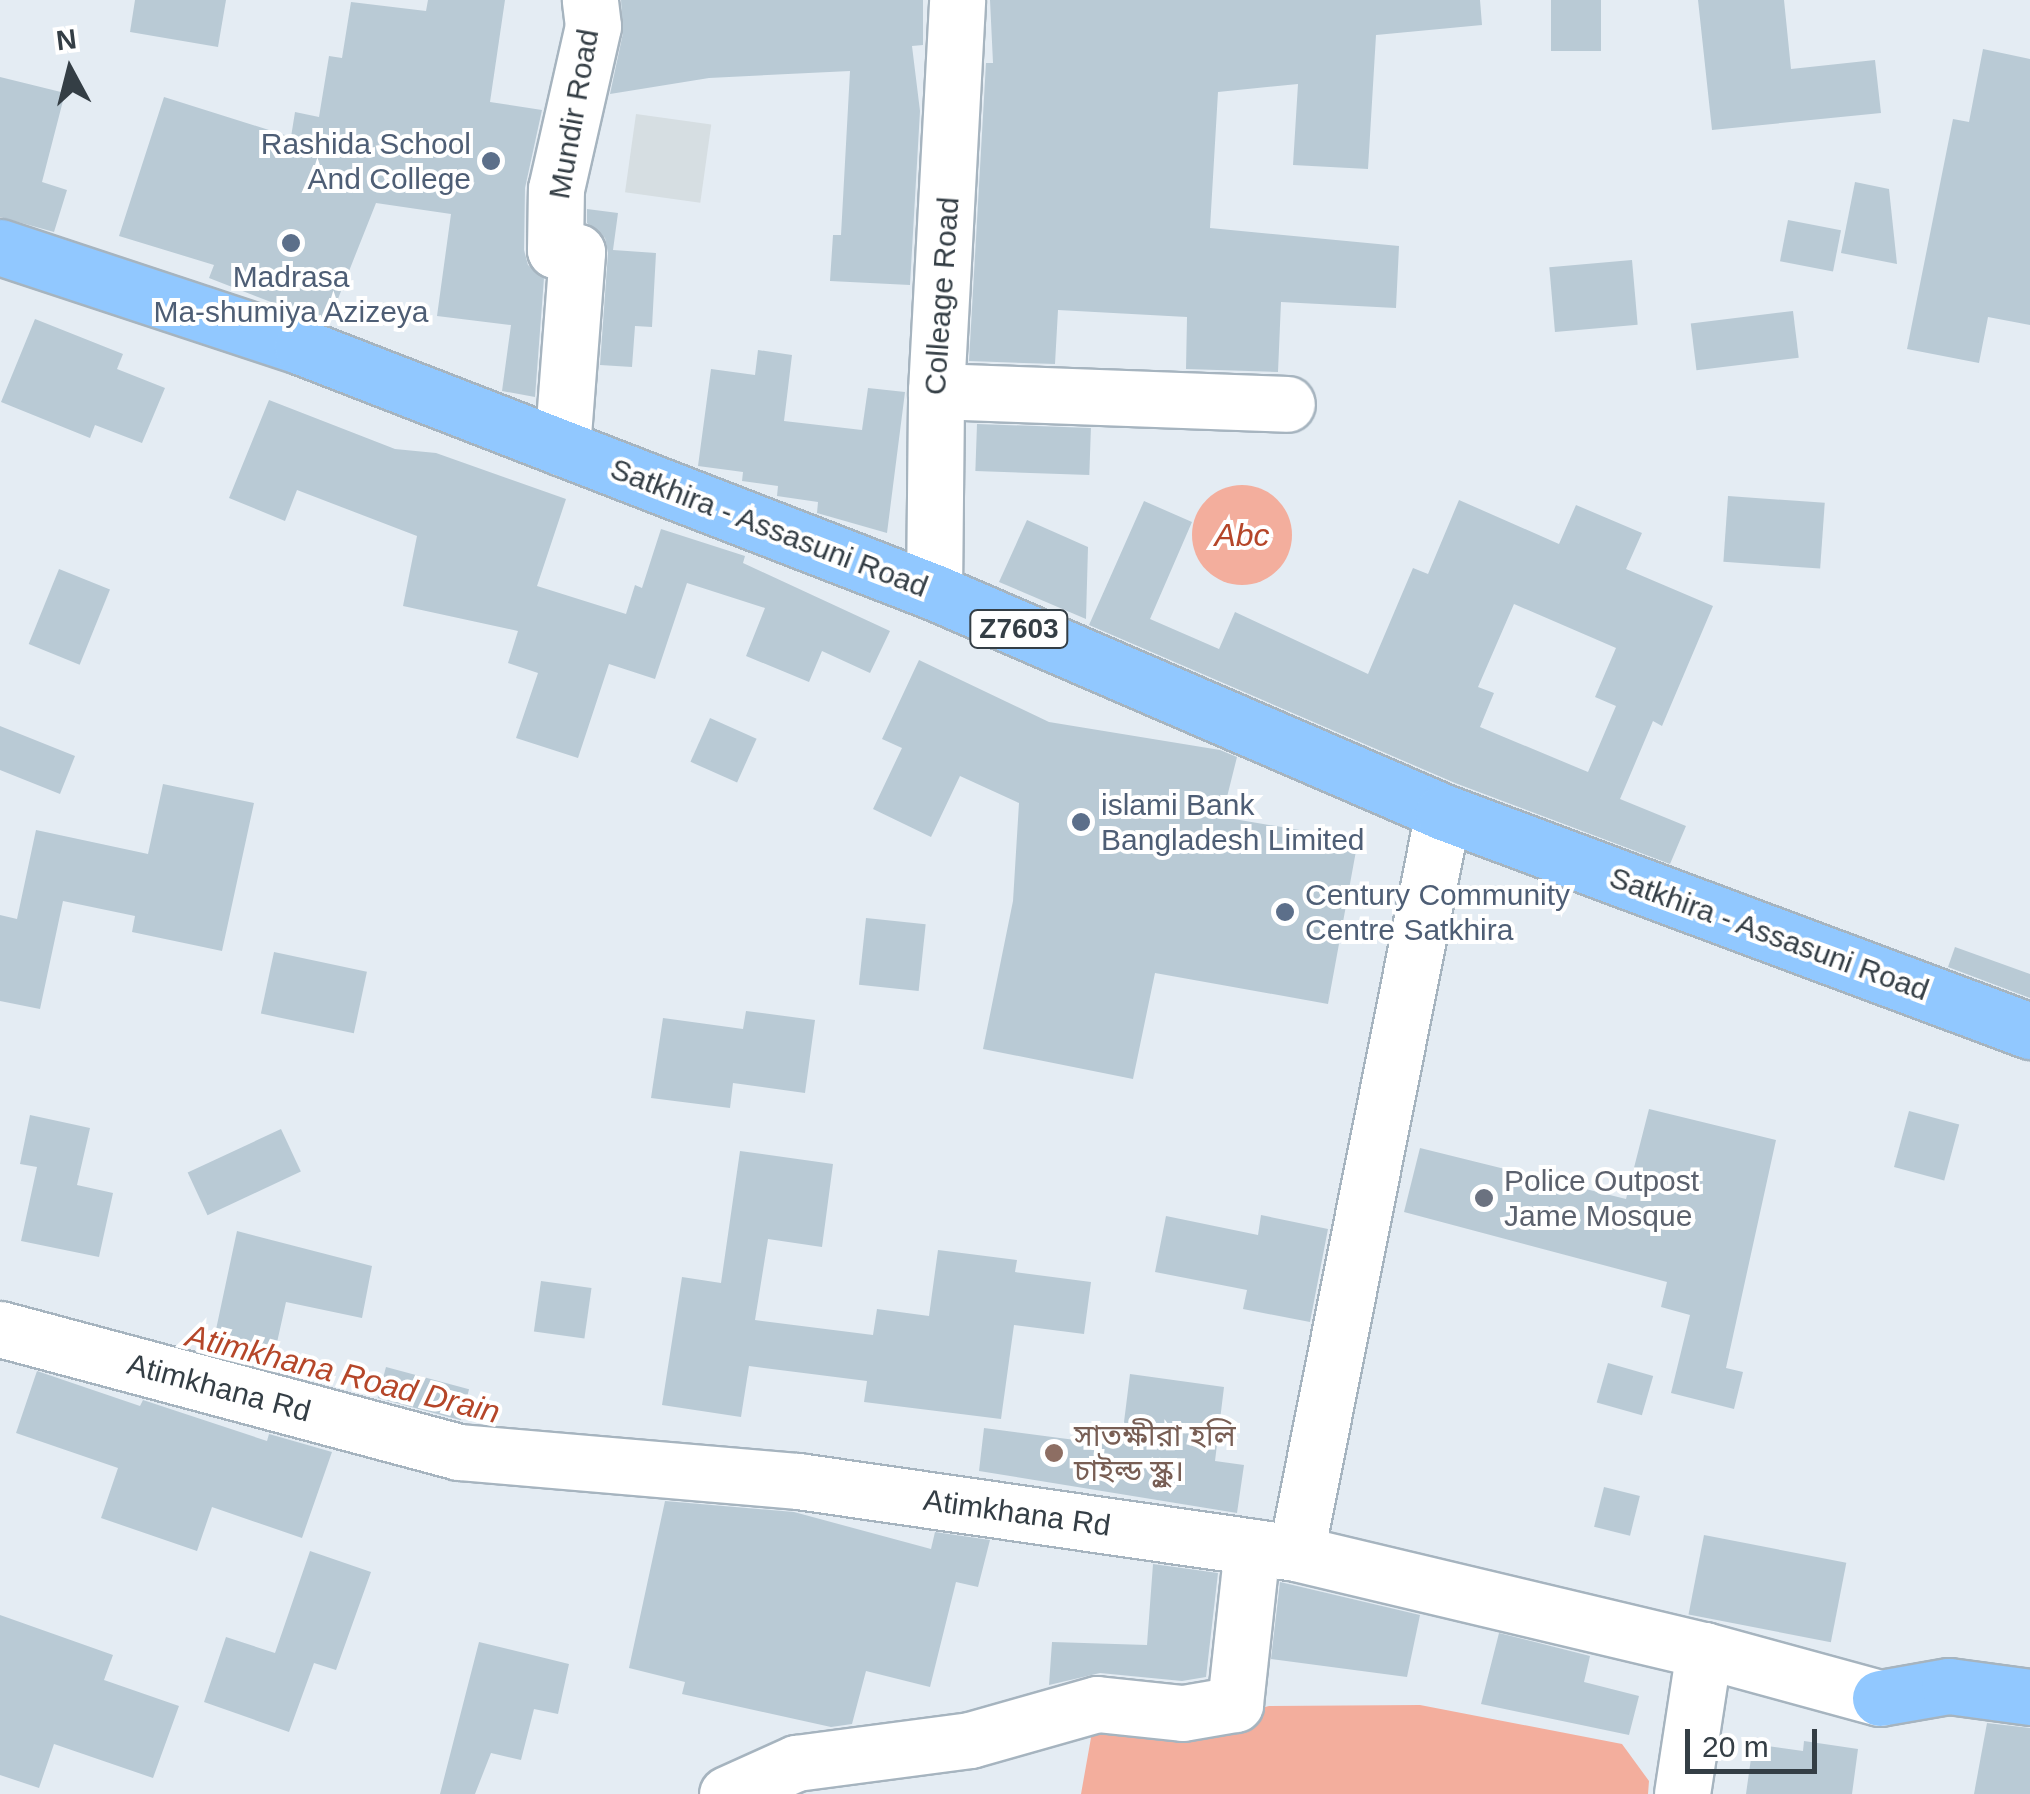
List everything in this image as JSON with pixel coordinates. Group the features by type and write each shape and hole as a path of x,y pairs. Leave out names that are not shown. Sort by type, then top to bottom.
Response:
{"main road":[{"name":"Satkhira - Assasuni Road","path":"0,247 302,347 934,592 1443,812 2030,1032"},
{"path":"1880,1698 1949,1686 2030,1698"}],"street":[{"name":"Mundir Road","path":"562,448 577,252 555,250 556,188 593,26 590,0"},
{"name":"Colleage Road","path":"934,592 936,391 957,0"},
{"path":"936,391 1287,404"},
{"path":"726,1794 796,1762 970,1740 1097,1704 1183,1714 1236,1704 1443,812"},
{"name":"Atimkhana Rd","path":"0,1329 459,1452 798,1481 1274,1550 1704,1650 1880,1698"},
{"path":"1682,1794 1704,1650"}],"shaded area":[{"path":"636,114 711,125 700,203 625,192"}],"water":[{"name":"Abc","path":"1242,485 1270,493 1284,507 1292,535 1284,563 1270,577 1242,585 1214,577 1200,563 1192,535 1200,507 1214,493"},
{"path":"1097,1704 1205,1723 1269,1706 1420,1705 1622,1744 1649,1781 1648,1794 1081,1794"}],"building":[{"path":"135,0 226,0 218,47 130,32"},
{"path":"428,0 505,0 490,102 542,110 525,188 524,250 528,265 544,278 535,397 502,391 511,325 437,316 451,214 376,203 328,324 209,278 214,265 119,236 164,97 291,137 295,112 319,117 329,56 342,58 351,2 426,11"},
{"path":"621,0 923,0 923,45 912,46 920,111 910,285 830,281 833,235 841,235 850,71 709,78 610,94 623,33"},
{"path":"990,0 1480,0 1482,25 1376,35 1368,169 1293,165 1298,84 1218,92 1210,228 1399,246 1396,308 1281,302 1278,372 1186,369 1187,317 1058,310 1055,364 969,361 986,63 993,63"},
{"path":"1551,0 1601,0 1601,51 1551,51"},
{"path":"1698,0 1784,0 1791,69 1875,60 1881,113 1712,130"},
{"path":"1983,49 2030,59 2030,325 1988,317 1979,363 1907,349 1953,119 1969,122"},
{"path":"0,77 65,93 42,182 67,190 54,232 0,217"},
{"path":"1855,182 1889,189 1897,264 1841,253"},
{"path":"587,209 618,213 613,250 656,253 652,327 635,326 632,367 600,365 608,253 605,238 587,223"},
{"path":"1788,220 1841,230 1833,272 1780,261"},
{"path":"1632,260 1638,325 1555,332 1549,267"},
{"path":"1793,311 1799,358 1696,370 1691,324"},
{"path":"35,319 123,354 117,369 165,388 142,443 95,425 90,438 1,402"},
{"path":"758,350 792,355 784,421 862,430 868,388 905,392 887,533 817,513 818,502 777,496 778,486 742,481 743,472 698,466 711,369 755,375"},
{"path":"269,400 395,449 436,453 566,499 537,586 626,614 635,585 642,588 661,529 745,556 743,563 890,631 870,673 822,651 809,682 746,656 765,608 687,583 655,679 609,664 578,758 516,738 538,673 508,663 518,631 403,606 417,536 297,490 285,521 229,498"},
{"path":"977,424 1091,428 1089,475 975,471"},
{"path":"1728,496 1825,503 1820,569 1723,562"},
{"path":"1459,500 1559,544 1576,505 1642,533 1626,569 1713,606 1662,726 1653,721 1620,799 1686,826 1670,864 1455,783 1089,625 1144,501 1192,522 1150,619 1219,649 1235,612 1368,674 1413,568 1428,574","holes":["1514,604 1616,648 1595,697 1616,706 1588,772 1480,727 1494,693 1478,687"]},
{"path":"1027,520 1088,547 1086,619 999,582"},
{"path":"59,569 110,590 80,665 29,644"},
{"path":"919,660 1049,722 1220,750 1237,757 1222,817 1358,840 1328,1004 1155,973 1133,1079 983,1049 1013,901 1019,803 960,776 931,837 873,809 902,748 882,739"},
{"path":"710,718 757,739 737,783 690,762"},
{"path":"0,726 75,756 60,794 0,770"},
{"path":"163,784 254,803 222,951 132,932 135,916 63,901 40,1009 0,1001 0,915 17,919 36,830 148,854"},
{"path":"866,918 926,924 919,991 859,985"},
{"path":"1955,947 2030,974 2030,998 1948,967"},
{"path":"274,952 367,972 354,1033 261,1014"},
{"path":"746,1011 815,1020 805,1093 733,1083 730,1108 651,1098 663,1018 743,1029"},
{"path":"1649,1109 1776,1140 1726,1368 1743,1372 1734,1409 1671,1393 1690,1315 1661,1307 1667,1282 1404,1212 1420,1148 1626,1199"},
{"path":"1909,1111 1959,1124 1944,1180 1894,1167"},
{"path":"30,1115 90,1128 77,1185 113,1193 99,1257 21,1241 37,1167 20,1164"},
{"path":"281,1129 301,1172 208,1215 188,1173"},
{"path":"740,1151 833,1164 822,1247 768,1239 755,1320 873,1335 877,1309 929,1316 938,1250 1017,1260 1015,1272 1091,1282 1084,1334 1014,1325 1001,1419 864,1402 867,1381 749,1366 741,1417 662,1405 682,1277 721,1283"},
{"path":"1261,1215 1328,1229 1310,1322 1243,1309 1247,1290 1155,1272 1166,1216 1258,1235"},
{"path":"237,1231 372,1266 362,1318 286,1302 272,1365 211,1353"},
{"path":"541,1281 592,1288 584,1339 534,1332"},
{"path":"1608,1363 1653,1376 1642,1415 1597,1402"},
{"path":"386,1367 469,1389 461,1420 378,1398"},
{"path":"37,1371 140,1406 143,1400 267,1441 269,1434 332,1452 302,1538 212,1507 197,1551 101,1518 118,1468 16,1433"},
{"path":"1130,1374 1224,1387 1215,1461 1244,1465 1237,1513 979,1471 984,1428 1121,1446"},
{"path":"1604,1487 1640,1496 1630,1536 1594,1527"},
{"path":"665,1501 794,1512 931,1549 935,1532 990,1540 978,1587 956,1582 930,1687 866,1671 852,1724 831,1727 682,1694 685,1682 629,1668"},
{"path":"1704,1535 1846,1563 1831,1642 1689,1615"},
{"path":"310,1551 371,1572 336,1670 314,1663 289,1732 204,1702 226,1637 275,1653"},
{"path":"1153,1564 1218,1573 1206,1677 1182,1681 1100,1673 1049,1685 1052,1642 1147,1645"},
{"path":"1280,1582 1420,1615 1407,1677 1271,1659"},
{"path":"0,1615 113,1655 104,1680 179,1706 153,1778 54,1744 39,1788 0,1775"},
{"path":"1499,1633 1590,1656 1584,1682 1639,1696 1629,1735 1481,1704"},
{"path":"479,1642 569,1664 558,1714 534,1709 521,1760 491,1753 475,1794 440,1794"},
{"path":"1987,1723 2030,1728 2030,1794 1974,1794"},
{"path":"1804,1741 1858,1749 1852,1794 1746,1794 1753,1744 1803,1751"}],"place":[{"name":"Rashida School And College","path":"491,161"},
{"name":"Madrasa Ma-shumiya Azizeya","path":"291,243"},
{"name":"islami Bank Bangladesh Limited","path":"1081,822"},
{"name":"Century Community Centre Satkhira","path":"1285,912"},
{"name":"Police Outpost Jame Mosque","path":"1484,1198"},
{"name":"সাতক্ষীরা হলি চাইল্ড স্কুল।","path":"1054,1453"}],"water label":[{"name":"Atimkhana Road Drain","path":"343,1374"}]}
